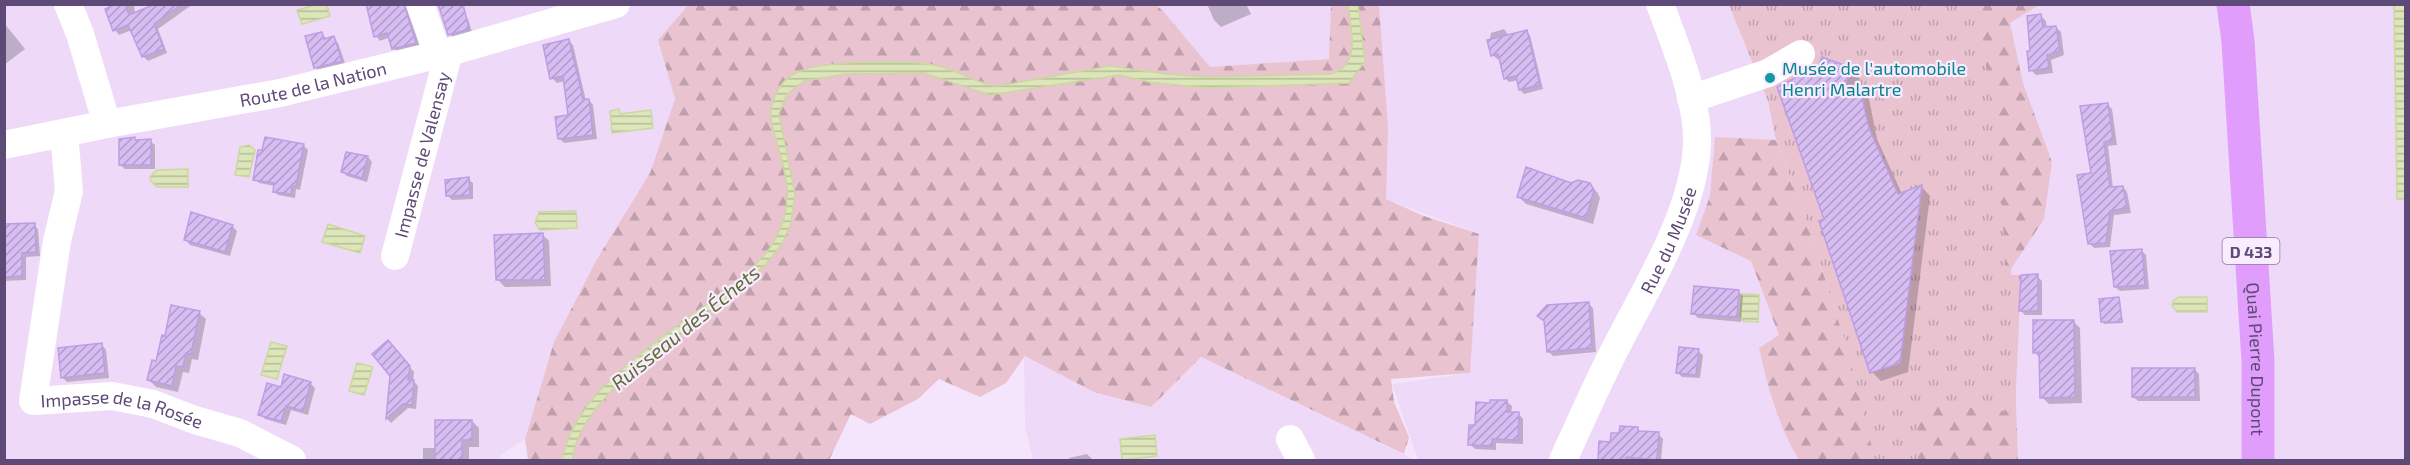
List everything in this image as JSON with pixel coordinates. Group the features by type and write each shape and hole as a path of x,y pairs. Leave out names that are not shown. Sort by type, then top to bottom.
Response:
{"main road":[{"name":"Quai Pierre Dupont","path":"2233,4 2238,41 2258,361 2258,460"},
{"name":"Quai Pierre Dupont","path":"2238,41 2251,4"}],"street":[{"path":"68,4 80,34 107,124"},
{"path":"420,4 444,54"},
{"name":"Route de la Nation","path":"4,145 280,93 444,54 616,4"},
{"name":"Rue du Musée","path":"1563,460 1613,353 1644,294 1678,221 1692,184 1697,142 1692,99 1681,60 1660,4"},
{"name":"Impasse de Valensay","path":"395,256 444,54"},
{"path":"1692,99 1768,73 1801,54"},
{"name":"Impasse de la Rosée","path":"64,133 69,191 57,241 33,401 112,396 153,404 195,420 240,433 292,460"}],"shaded area":[{"path":"4,5 688,5 658,40 675,99 650,173 597,259 554,342 525,439 501,455 499,460 5,460"},
{"path":"1147,5 2394,5 2397,198 2406,199 2405,460 1418,460 1392,384 1469,373 1479,234 1385,199 1329,59 1210,67"},
{"path":"1024,356 1151,407 1201,357 1415,460 1033,460 1025,426"}],"green space":[{"path":"688,5 1156,5 1210,67 1329,59 1331,5 1379,5 1388,128 1386,199 1424,216 1479,234 1470,373 1391,379 1394,402 1409,437 1404,454 1201,357 1151,407 1094,392 1025,356 1006,383 980,397 939,379 918,399 870,424 851,414 829,460 528,460 525,439 554,342 597,259 650,173 675,99 658,40"},
{"path":"1729,5 1978,5 2000,174 2006,275 2021,275 2015,412 1917,402 1918,460 1875,460 1846,344 1801,204 1776,140 1768,101"},
{"path":"1909,5 2039,5 2010,23 2023,83 2052,162 2044,219 2011,269 2018,460 1799,460 1779,420 1762,363 1759,348 1779,335 1751,261 1696,235 1710,196 1715,137 1776,140 1801,204 1846,344"}],"water":[{"path":"316,5 327,5 330,16 302,24 297,10"},
{"name":"Ruisseau des Échets","path":"1348,5 1358,5 1365,61 1349,83 1206,88 1149,82 1119,75 990,95 924,73 845,74 804,81 787,94 779,114 795,194 791,223 782,244 767,263 744,285 615,387 600,403 582,430 572,460 562,460 573,427 592,399 608,382 646,349 749,271 771,247 782,223 787,196 784,170 771,121 771,112 779,88 791,76 810,68 826,65 886,62 934,65 998,86 1110,66 1205,77 1331,74 1341,69 1351,55 1352,35"},
{"path":"2394,5 2405,5 2405,199 2397,199"},
{"path":"619,109 620,114 651,110 653,128 612,133 610,111"},
{"path":"249,145 255,150 249,177 235,175 240,147"},
{"path":"188,169 188,187 157,187 151,181 150,177 157,170"},
{"path":"576,211 577,228 540,230 535,223 539,212"},
{"path":"328,224 365,236 360,253 322,242"},
{"path":"1742,294 1759,295 1758,322 1743,321 1740,316"},
{"path":"2179,297 2207,297 2207,312 2177,312 2172,305"},
{"path":"271,342 287,346 277,379 261,375"},
{"path":"357,363 373,367 364,395 349,391"},
{"path":"1155,435 1157,456 1122,460 1120,439"}],"building":[{"path":"115,4 125,4 129,15 155,4 182,4 154,24 164,49 142,57 128,25 113,31 105,9"},
{"path":"366,4 404,4 416,43 392,49 387,33 374,37"},
{"path":"438,4 463,4 469,29 448,35"},
{"path":"2041,14 2043,27 2056,26 2060,51 2047,55 2049,68 2029,71 2027,16"},
{"path":"1527,30 1540,85 1519,90 1516,76 1504,79 1498,54 1491,56 1487,40"},
{"path":"322,32 324,39 334,36 342,61 314,68 305,36"},
{"path":"569,39 583,99 589,99 593,135 558,139 555,117 568,115 563,76 550,79 543,45"},
{"path":"1822,57 1852,68 1844,87 1859,84 1869,128 1898,194 1922,185 1900,363 1870,373 1819,221 1824,219 1777,87 1809,68 1816,71"},
{"path":"2108,103 2113,140 2104,142 2110,187 2123,186 2127,208 2110,211 2106,243 2088,244 2077,175 2091,173 2080,106"},
{"path":"135,137 135,140 151,139 151,165 119,165 119,139"},
{"path":"265,137 304,144 296,186 292,186 291,194 273,192 274,183 253,180 258,150 262,150"},
{"path":"346,152 368,156 362,178 341,172"},
{"path":"1526,167 1571,183 1578,180 1590,183 1594,190 1586,218 1517,197"},
{"path":"469,177 470,195 446,196 445,180"},
{"path":"191,212 233,225 225,252 184,240"},
{"path":"35,223 36,252 22,253 22,276 4,277 4,224"},
{"path":"543,233 545,280 496,280 494,235"},
{"path":"2142,249 2145,285 2114,287 2110,251"},
{"path":"2038,274 2038,311 2019,311 2021,275"},
{"path":"1694,286 1739,290 1737,317 1691,314"},
{"path":"2119,297 2122,322 2101,322 2099,299"},
{"path":"1589,302 1592,348 1547,352 1544,321 1537,316 1547,305"},
{"path":"171,305 200,311 191,354 186,353 183,367 176,366 172,386 147,380 152,360 156,361 162,335 165,336"},
{"path":"2033,320 2074,320 2075,397 2040,398 2039,352 2033,353"},
{"path":"388,340 410,366 408,380 414,380 412,405 403,404 386,419 390,376 372,354"},
{"path":"102,343 105,373 61,378 58,348"},
{"path":"1679,347 1699,349 1696,375 1676,373"},
{"path":"2132,368 2195,368 2195,397 2132,397"},
{"path":"284,374 311,382 303,411 286,406 281,421 258,415 267,383 281,387"},
{"path":"1490,400 1507,400 1507,412 1519,412 1518,440 1492,439 1492,446 1468,445 1469,425 1475,425 1476,402 1490,403"},
{"path":"435,420 472,420 472,440 462,440 462,460 435,460"},
{"path":"1620,426 1638,427 1638,431 1659,432 1657,460 1626,457 1626,460 1598,460 1599,441 1610,442 1611,433 1619,433"}],"place":[{"name":"Musée de l'automobile Henri Malartre","path":"1770,78"}]}
